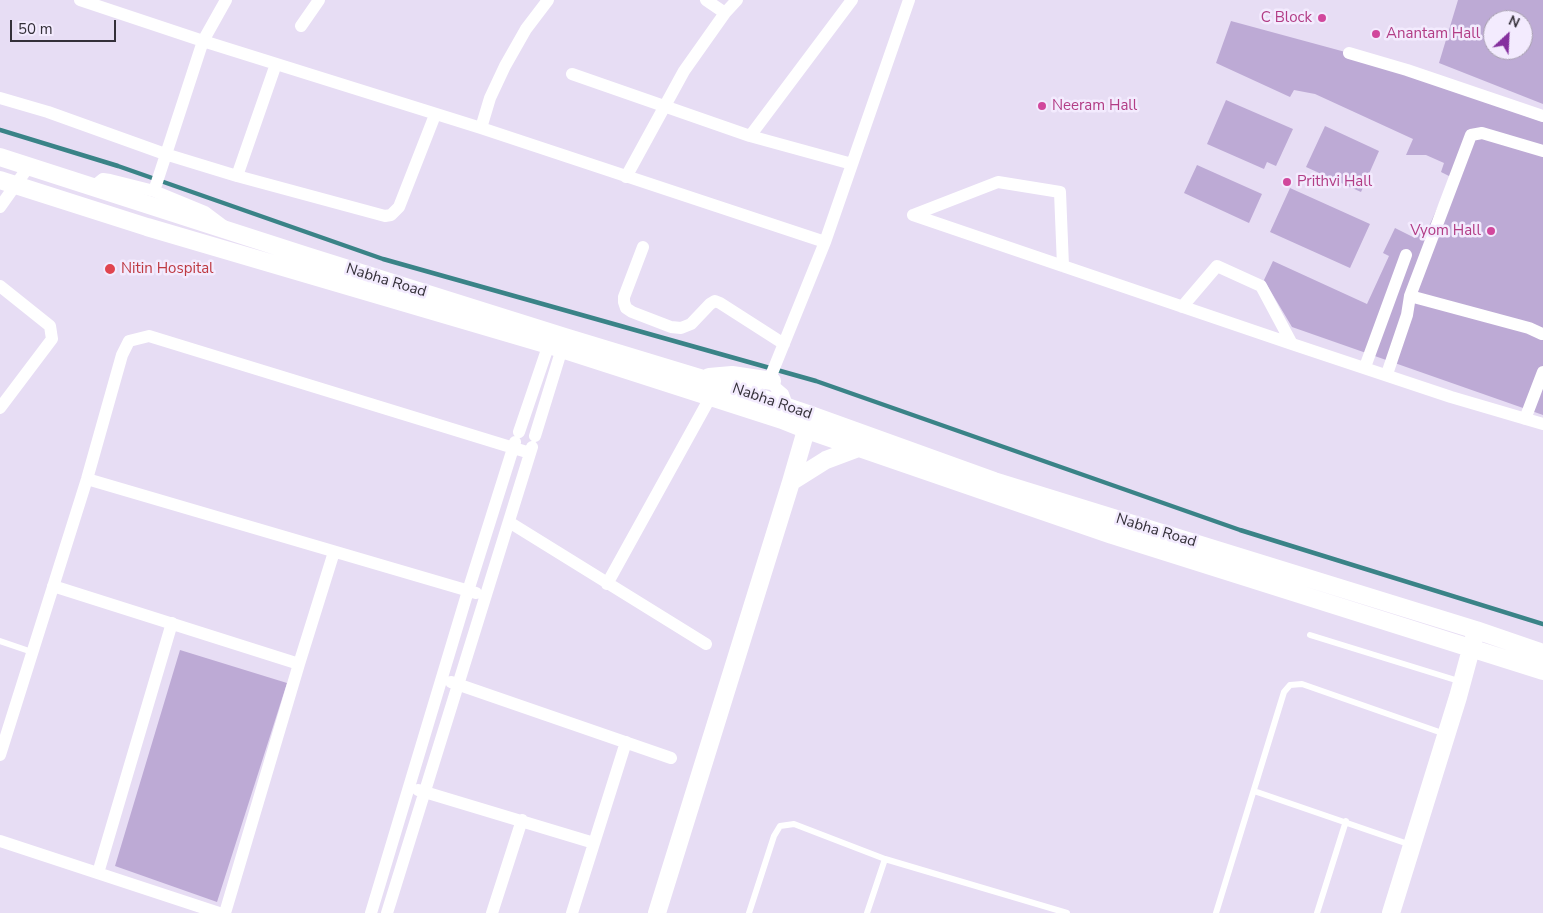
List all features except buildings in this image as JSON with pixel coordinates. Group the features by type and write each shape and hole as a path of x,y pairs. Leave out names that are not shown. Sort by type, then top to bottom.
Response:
{"main road":[{"name":"Nabha Road","path":"0,156 228,230 557,341 711,396 784,413"},
{"name":"Nabha Road","path":"8,183 148,227 557,341 701,378 784,413 994,481 1079,516 1472,649 1543,671"},
{"path":"701,378 773,373"},
{"name":"Nabha Road","path":"809,422 858,448 1079,516 1476,630 1543,653"},
{"path":"657,913 809,422"},
{"path":"791,482 826,460 858,448"},
{"path":"1391,913 1472,649 1476,630"}],"street":[{"path":"80,0 203,41 481,128 825,242"},
{"path":"156,184 203,41 226,0"},
{"path":"301,26 319,0"},
{"path":"481,128 490,98 505,66 526,29 548,0"},
{"path":"706,0 725,13"},
{"path":"626,177 684,71 725,13 737,0"},
{"path":"750,136 852,0"},
{"path":"784,413 786,402 783,394 776,388 773,373 825,242 910,0"},
{"path":"1349,53 1407,70 1543,116"},
{"path":"237,176 276,64"},
{"path":"572,74 750,136 852,164"},
{"path":"0,98 48,112 165,154 237,176 384,216 391,215 398,207 435,115"},
{"path":"1387,374 1407,314 1410,296 1471,135 1482,133 1543,151"},
{"path":"0,207 8,183 29,166"},
{"path":"95,188 103,179 156,184 205,212 228,230"},
{"path":"1063,266 1060,192 998,182 913,215 1292,344 1387,374 1451,397 1542,422"},
{"path":"643,247 624,297 626,308 671,327 680,328 691,324 714,301 784,344"},
{"path":"1365,368 1406,255"},
{"path":"1182,307 1217,266 1261,286 1292,344"},
{"path":"0,286 50,326 52,332 52,339 0,408"},
{"path":"1410,296 1530,328 1543,334"},
{"path":"0,755 87,479 122,355 129,341 149,336 532,446"},
{"path":"371,913 468,591 516,441 557,341"},
{"path":"387,913 532,446 557,341"},
{"path":"1525,418 1543,372"},
{"path":"607,584 711,396"},
{"path":"87,479 486,595"},
{"path":"508,522 706,644"},
{"path":"226,913 334,552"},
{"path":"53,586 299,664"},
{"path":"98,873 172,623"},
{"path":"442,679 670,758"},
{"path":"572,913 626,742"},
{"path":"409,787 594,842"},
{"path":"492,913 522,820"},
{"path":"0,841 220,913"}],"lane":[{"path":"1310,635 1462,682"},
{"path":"0,642 32,652"},
{"path":"1216,913 1284,692 1290,684 1302,684 1446,734"},
{"path":"1254,791 1412,845"},
{"path":"1317,913 1346,821"},
{"path":"749,913 774,836 780,826 794,824 885,859 1067,913"},
{"path":"867,913 885,859"}],"shaded area":[{"path":"1458,0 1543,0 1543,104 1439,63"},
{"path":"1231,21 1349,53 1543,122 1543,415 1292,327 1264,280 1273,261 1367,304 1389,256 1383,253 1395,228 1415,238 1420,227 1427,231 1451,177 1441,172 1444,163 1426,155 1406,155 1413,139 1315,94 1294,90 1290,97 1216,63"},
{"path":"1226,100 1293,129 1276,166 1267,162 1264,169 1207,144"},
{"path":"1325,126 1379,151 1361,192 1306,167"},
{"path":"1197,165 1262,194 1249,223 1184,193"},
{"path":"1290,188 1370,224 1350,268 1270,232"},
{"path":"180,650 287,683 217,902 115,866"}],"waterway":[{"path":"0,130 118,166 383,259 816,381 1240,530 1543,624"}],"place":[{"name":"C Block","path":"1322,18"},
{"name":"Anantam Hall","path":"1376,34"},
{"name":"Neeram Hall","path":"1042,106"},
{"name":"Prithvi Hall","path":"1287,182"},
{"name":"Vyom Hall","path":"1491,231"},
{"name":"Nitin Hospital","path":"110,269"}]}
